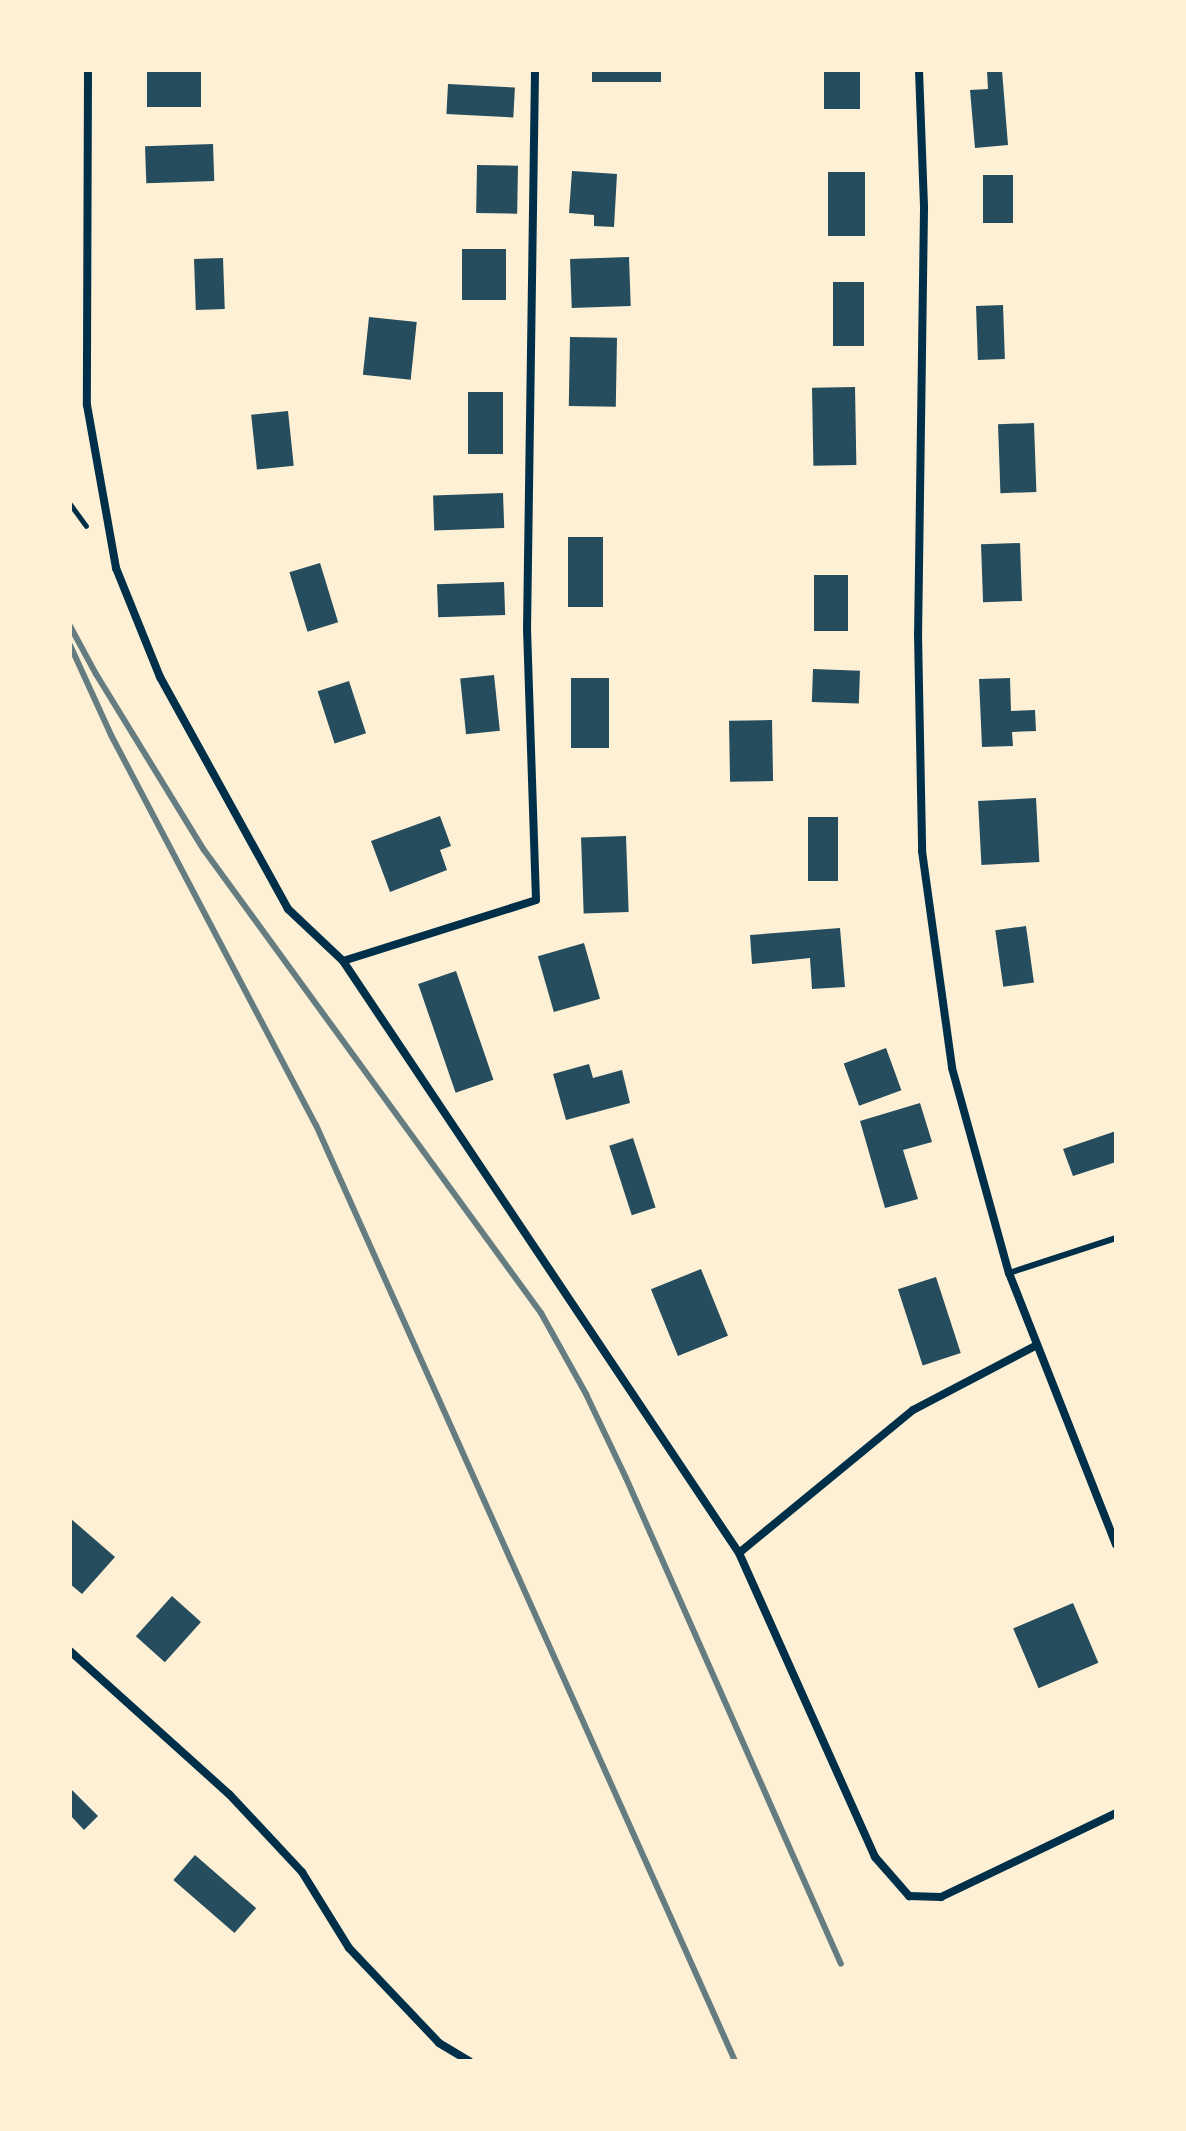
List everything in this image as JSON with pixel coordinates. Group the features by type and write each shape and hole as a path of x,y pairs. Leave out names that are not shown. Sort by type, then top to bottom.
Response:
{"street":[{"path":"88,70 87,405 116,568 160,677 288,909 343,961 739,1553 875,1857 909,1896 941,1897 1116,1813"},
{"path":"343,961 536,900 527,630 535,70"},
{"path":"919,70 924,209 918,634 922,851 952,1068 1009,1273 1116,1545"},
{"path":"739,1553 913,1410 1037,1345"},
{"path":"70,1651 229,1794 302,1872 349,1948 439,2043 469,2061"}],"lane":[{"path":"1009,1273 1116,1238"}],"building":[{"path":"592,70 661,70 661,82 592,82"},
{"path":"824,70 860,70 860,109 824,109"},
{"path":"1002,70 1008,145 975,148 970,90 988,89 987,71"},
{"path":"147,71 201,71 201,107 147,107"},
{"path":"448,84 515,88 513,117 446,114"},
{"path":"213,144 214,181 146,183 145,146"},
{"path":"477,165 518,166 517,214 476,213"},
{"path":"572,171 617,174 614,227 594,226 594,215 569,213"},
{"path":"828,172 865,172 865,236 828,236"},
{"path":"983,175 1013,175 1013,223 983,223"},
{"path":"462,249 506,249 506,300 462,300"},
{"path":"629,257 631,306 572,308 570,259"},
{"path":"223,258 225,309 196,310 194,259"},
{"path":"833,282 864,282 864,346 833,346"},
{"path":"1003,305 1005,359 978,360 976,306"},
{"path":"369,317 417,322 411,380 363,375"},
{"path":"570,337 617,338 616,407 569,406"},
{"path":"855,387 856,465 813,466 812,388"},
{"path":"468,392 503,392 503,454 468,454"},
{"path":"288,411 294,466 257,470 251,415"},
{"path":"1034,423 1036,492 1000,493 998,424"},
{"path":"503,493 504,528 434,530 433,495"},
{"path":"568,537 603,537 603,607 568,607"},
{"path":"1020,543 1022,601 983,602 981,544"},
{"path":"320,563 338,622 308,632 289,572"},
{"path":"814,575 848,575 848,631 814,631"},
{"path":"504,582 505,615 438,617 437,584"},
{"path":"813,669 860,671 859,704 812,702"},
{"path":"494,675 500,731 466,734 460,679"},
{"path":"571,678 609,678 609,748 571,748"},
{"path":"1010,678 1011,711 1035,710 1036,731 1012,732 1013,746 982,747 979,679"},
{"path":"349,681 366,733 335,744 318,691"},
{"path":"772,720 773,781 730,782 729,721"},
{"path":"1036,798 1039,862 981,865 978,801"},
{"path":"440,816 451,846 440,850 447,870 390,892 371,841"},
{"path":"808,817 838,817 838,881 808,881"},
{"path":"626,836 629,912 584,914 581,838"},
{"path":"1026,926 1034,982 1003,987 995,930"},
{"path":"840,928 845,987 812,989 810,958 752,964 750,935"},
{"path":"584,943 600,999 554,1012 538,956"},
{"path":"456,971 493,1080 456,1093 418,984"},
{"path":"886,1048 901,1090 859,1106 844,1063"},
{"path":"589,1064 593,1078 622,1070 630,1103 566,1120 553,1074"},
{"path":"920,1103 932,1142 903,1150 918,1199 885,1208 860,1121"},
{"path":"1116,1131 1116,1162 1073,1176 1063,1149"},
{"path":"633,1138 656,1207 632,1215 609,1146"},
{"path":"701,1269 728,1336 678,1356 651,1289"},
{"path":"936,1277 961,1353 923,1365 898,1289"},
{"path":"70,1518 115,1557 82,1594 70,1584"},
{"path":"172,1596 201,1622 165,1662 136,1636"},
{"path":"1073,1603 1098,1663 1039,1688 1013,1628"},
{"path":"70,1788 98,1816 84,1830 70,1815"},
{"path":"195,1855 256,1908 234,1933 173,1880"}],"railway":[{"path":"70,626 204,850 541,1313 586,1394 626,1478 841,1964"},
{"path":"70,645 111,735 316,1125 735,2061"}]}
